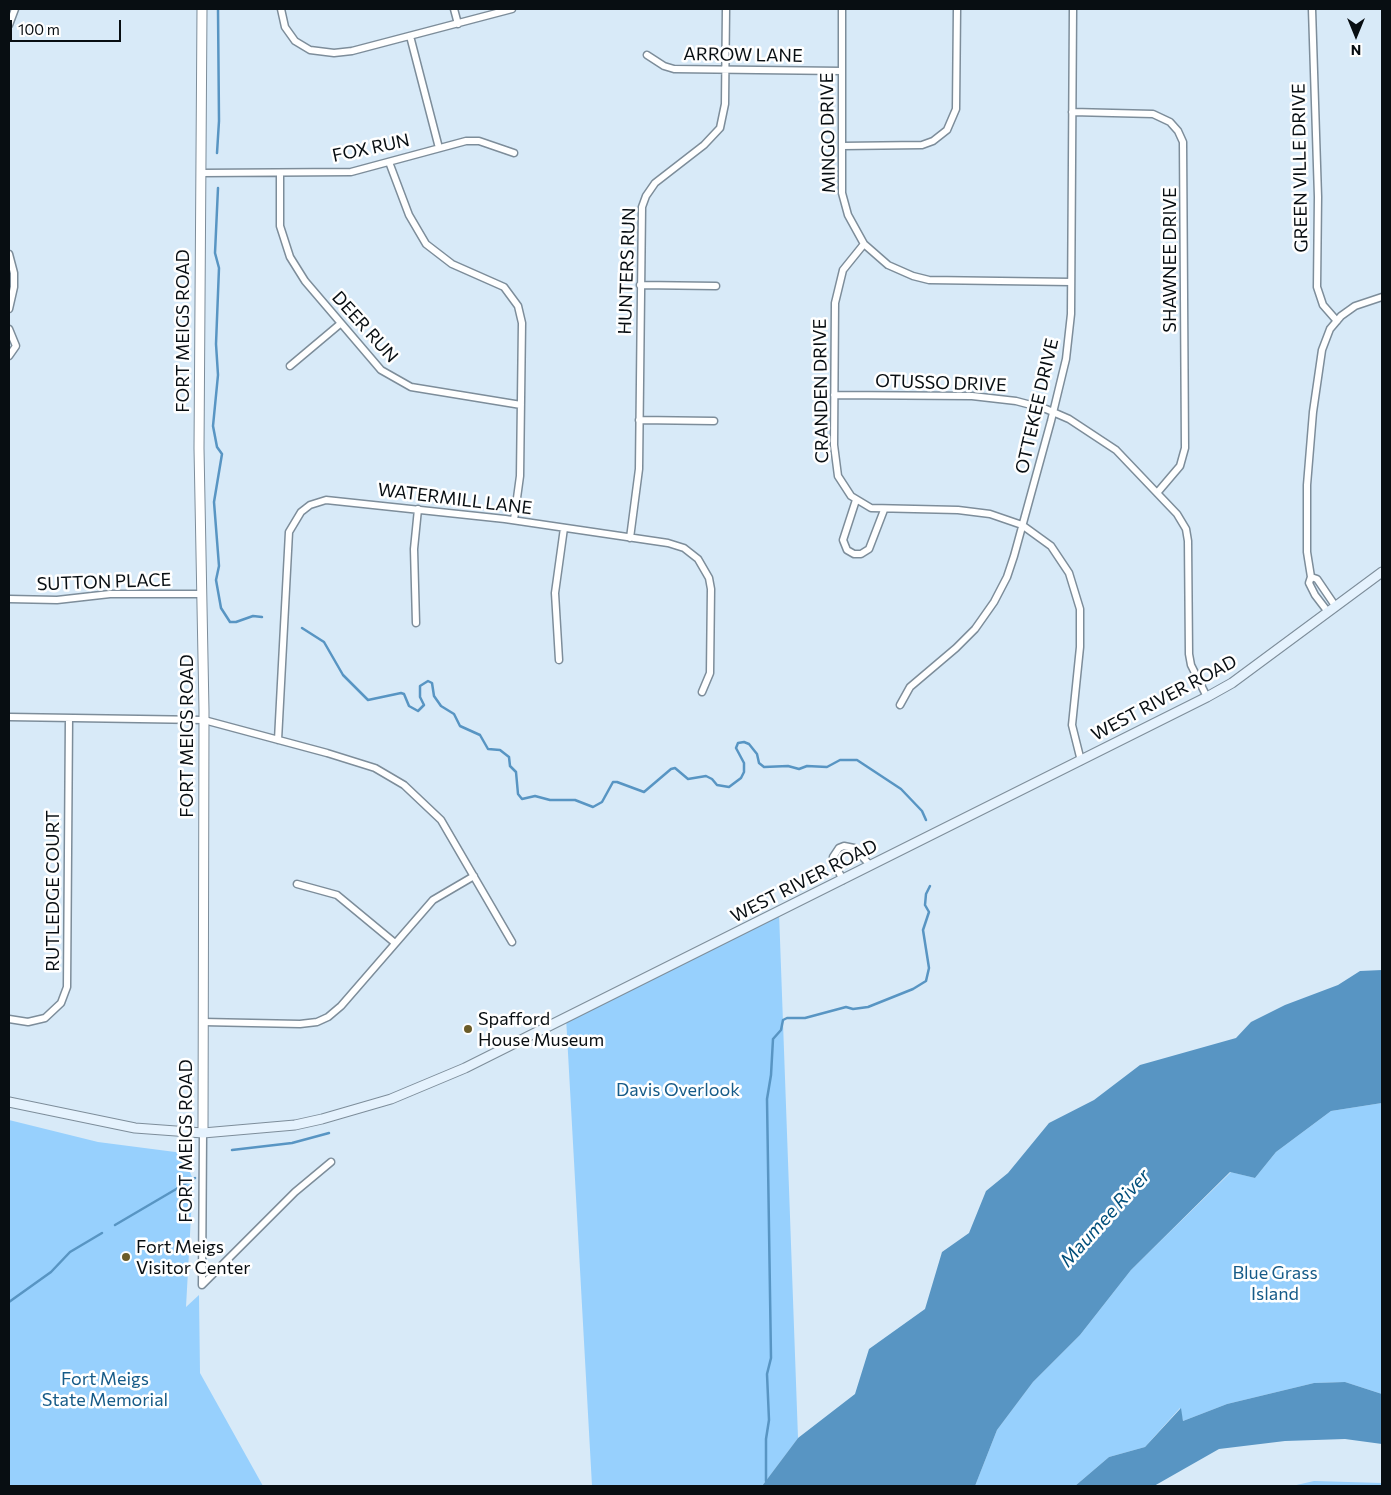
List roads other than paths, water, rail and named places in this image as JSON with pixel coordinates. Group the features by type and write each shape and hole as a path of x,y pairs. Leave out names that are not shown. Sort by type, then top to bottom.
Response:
{"main road":[{"name":"WEST RIVER ROAD","path":"9,1102 135,1128 203,1133 295,1125 391,1099 465,1068 1207,697 1232,683 1382,572"}],"street":[{"path":"9,25 15,9"},
{"name":"FORT MEIGS ROAD","path":"202,9 199,448 204,720 202,1285 295,1192 331,1162"},
{"path":"282,9 285,27 290,36 305,48 316,52 352,52 512,9"},
{"path":"454,9 458,24"},
{"name":"HUNTERS RUN","path":"630,538 639,469 640,218 644,202 656,183 717,133 724,116 726,9"},
{"name":"MINGO DRIVE","path":"842,9 844,204 864,244 888,265 913,276 930,280 1071,282"},
{"path":"842,146 922,145 938,138 947,130 956,109 957,9"},
{"name":"OTTEKEE DRIVE","path":"900,705 910,687 956,648 985,616 1007,577 1053,412 1069,337 1073,9"},
{"name":"GREEN VILLE DRIVE","path":"1312,9 1318,197 1317,288 1323,305 1336,321"},
{"path":"410,36 439,148"},
{"name":"ARROW LANE","path":"647,55 664,66 674,69 842,71"},
{"name":"SHAWNEE DRIVE","path":"1072,112 1153,114 1170,122 1184,142 1185,448 1180,466 1157,492"},
{"name":"FOX RUN","path":"201,172 350,172 472,141 514,154"},
{"path":"389,162 409,215 426,244 452,264 499,284 516,300 522,323 520,476 514,520"},
{"name":"DEER RUN","path":"280,173 280,226 290,257 304,281 380,370 400,383 411,387 521,405"},
{"name":"CRANDEN DRIVE","path":"864,244 843,270 836,291 835,465 843,487 856,500 871,508 884,510 979,512 1006,518 1039,535 1058,554 1069,572 1078,598 1081,625 1072,725 1081,761"},
{"path":"9,254 14,273 14,287 9,309"},
{"path":"640,285 716,286"},
{"path":"1332,609 1317,578 1311,577 1307,552 1309,457 1322,350 1336,321 1355,306 1382,297"},
{"path":"290,366 340,324"},
{"path":"9,329 16,346 9,356"},
{"name":"OTUSSO DRIVE","path":"834,395 994,398 1016,401 1053,412 1084,427 1103,440 1157,492 1181,519 1188,535 1189,654 1191,664 1207,697"},
{"path":"639,420 714,421"},
{"name":"WATERMILL LANE","path":"278,740 287,543 293,521 305,508 326,500 514,520 668,543 684,548 698,559 709,578 711,589 710,673 702,692"},
{"path":"856,500 843,540 847,550 854,554 861,554 870,549 884,510"},
{"path":"416,623 414,549 418,509"},
{"path":"559,660 555,593 564,528"},
{"name":"SUTTON PLACE","path":"9,599 57,600 110,594 201,594"},
{"path":"9,717 204,720 359,762 404,785 424,801 441,820 512,942"},
{"name":"RUTLEDGE COURT","path":"9,1019 28,1022 44,1018 58,1008 68,987 69,718"},
{"path":"843,880 834,863 835,852 838,848 844,846 854,848 870,865"},
{"path":"203,1022 300,1024 322,1020 341,1006 433,900 474,876"},
{"path":"297,884 336,895 395,943"}],"water":[{"name":"Maumee River","path":"1382,970 1382,1103 1331,1111 1276,1152 1255,1178 1230,1172 1131,1270 1080,1335 1033,1382 997,1430 975,1486 762,1486 798,1438 855,1394 869,1349 925,1309 942,1252 969,1233 986,1191 1008,1173 1049,1123 1094,1100 1140,1065 1236,1038 1251,1022 1285,1005 1338,985 1360,971"},
{"path":"1345,1382 1382,1394 1382,1444 1345,1439 1285,1441 1219,1449 1154,1486 1075,1486 1109,1457 1145,1447 1181,1408 1183,1421 1227,1404 1314,1383"}],"waterway":[{"path":"217,153 219,121 218,9"},
{"path":"218,188 215,253 219,268 216,344 218,375 213,426 217,447 222,454 214,502 219,566 216,580 221,608 230,622 236,622 253,616 262,617"},
{"path":"302,628 324,642 343,675 368,700 401,693 404,694 409,706 418,711 424,705 420,697 420,686 428,681 432,683 434,696 441,706 454,714 460,726 480,735 488,749 500,750 509,757 510,766 516,772 518,794 522,799 535,796 550,800 575,800 593,807 602,802 613,782 644,792 671,769 675,768 688,779 706,776 717,785 729,787 741,778 744,772 744,763 736,748 738,743 744,742 749,744 757,754 759,763 764,767 788,766 799,769 807,766 827,767 840,760 857,760 901,789 922,811 926,820"},
{"path":"766,1481 766,1439 769,1420 767,1374 771,1358 767,1099 771,1075 773,1039 781,1030 783,1020 787,1018 805,1018 846,1007 853,1009 868,1007 913,989 926,981 929,968 923,930 929,912 925,905 926,894 930,886"},
{"path":"232,1150 292,1143 329,1133"},
{"path":"115,1225 195,1178"},
{"path":"9,1302 51,1272 70,1252 102,1233"}],"place":[{"name":"Spafford House Museum","path":"468,1029"},
{"name":"Fort Meigs Visitor Center","path":"126,1257"}],"park label":[{"name":"Davis Overlook","path":"678,1090"},
{"name":"Blue Grass Island","path":"1275,1283"},
{"name":"Fort Meigs State Memorial","path":"105,1389"}]}
